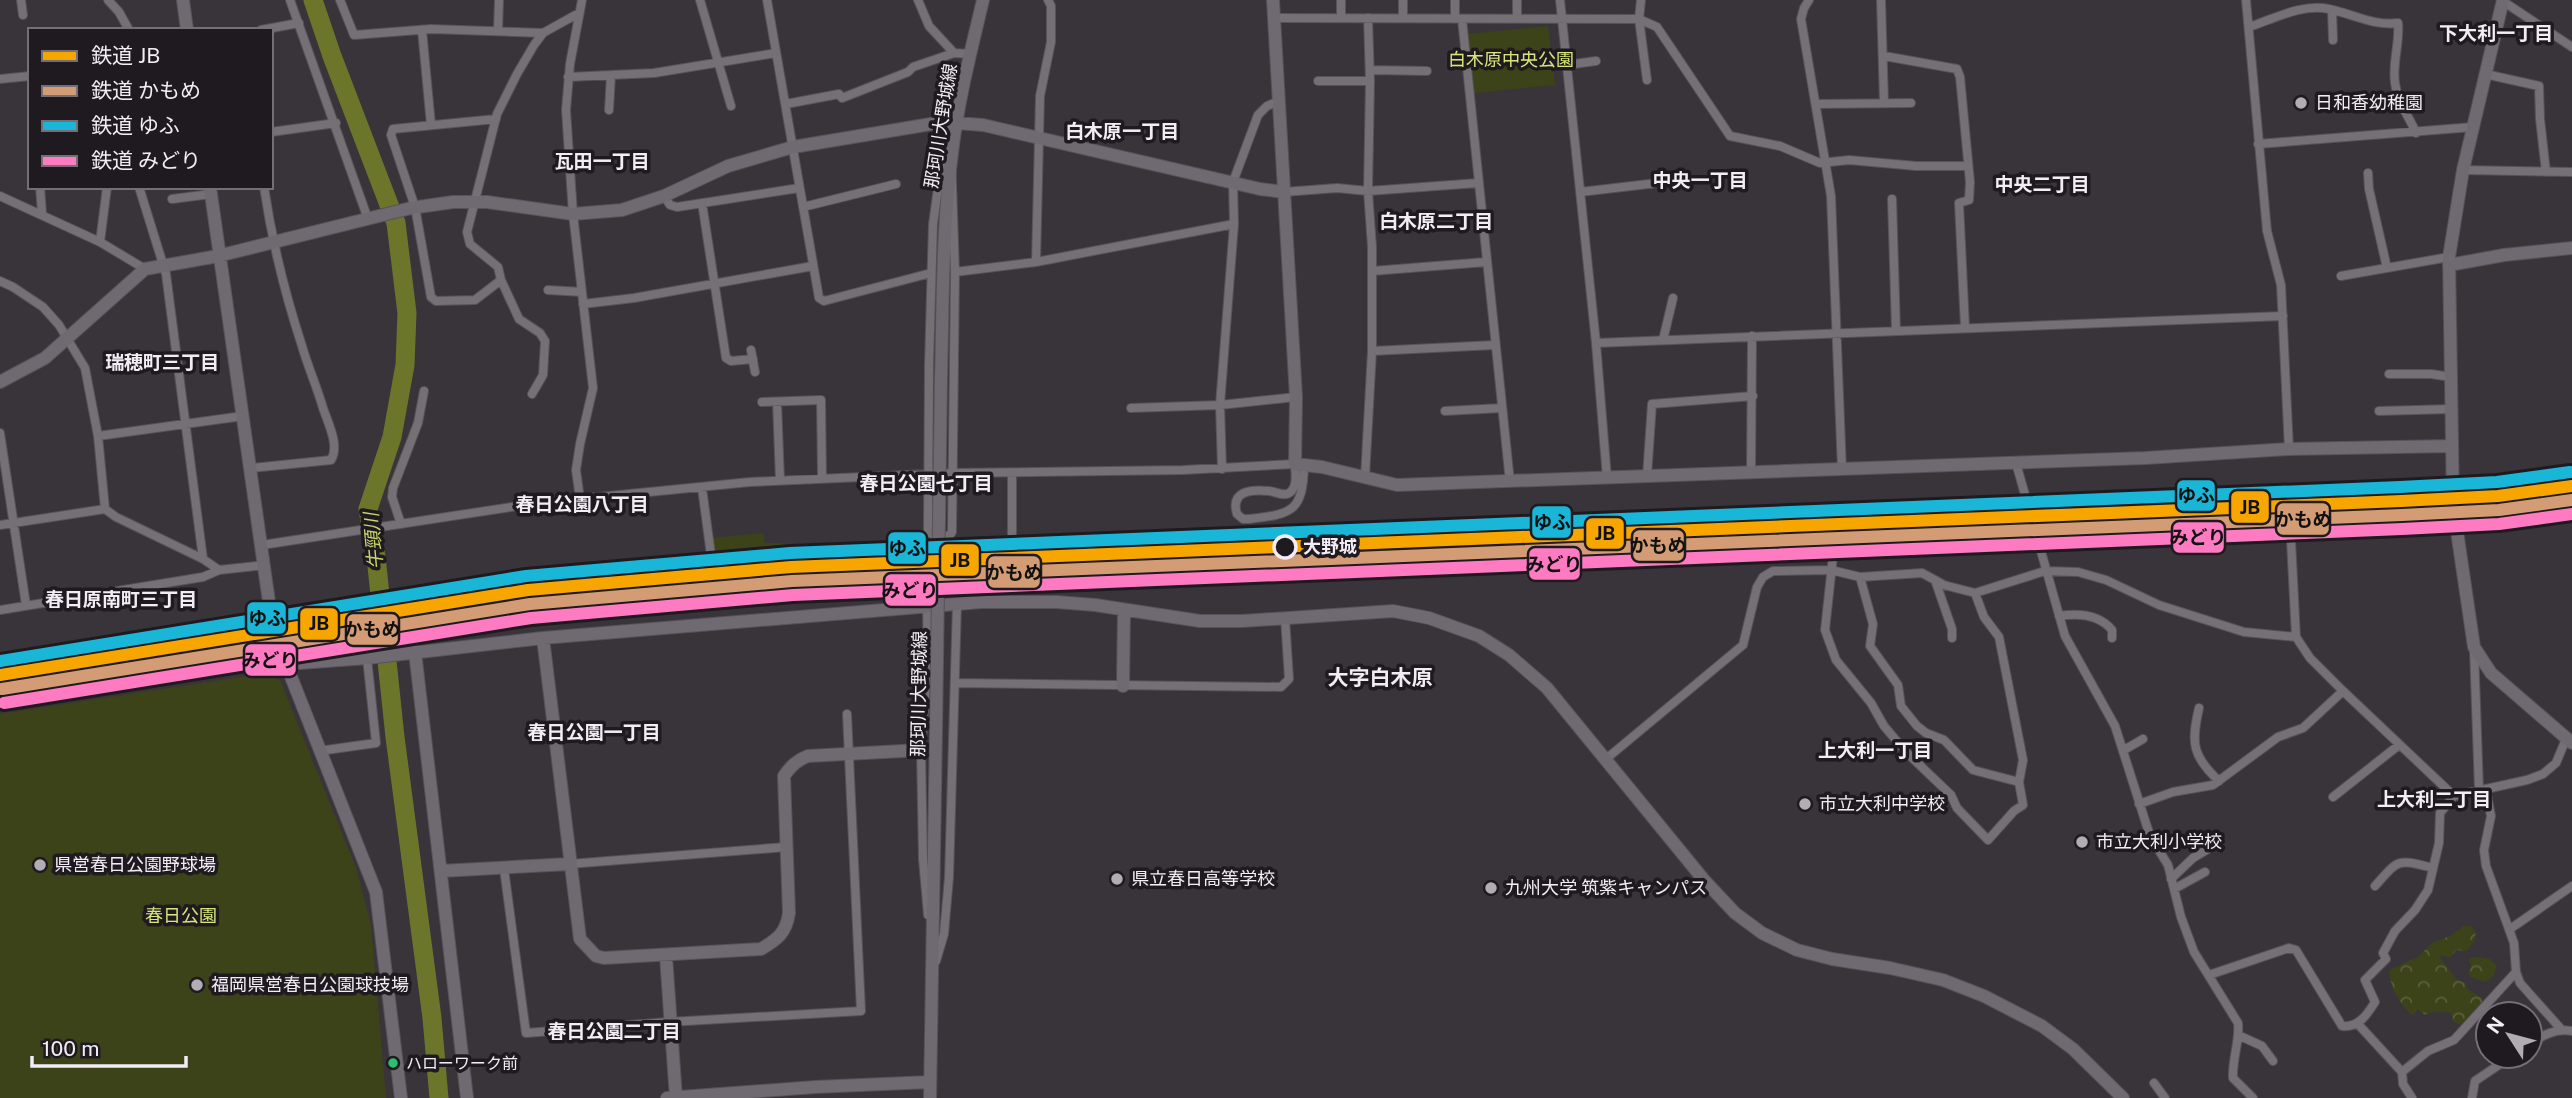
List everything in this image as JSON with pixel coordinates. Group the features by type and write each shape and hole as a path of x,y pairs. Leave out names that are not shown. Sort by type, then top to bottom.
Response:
{"street":[{"path":"21,0 23,15"},
{"path":"108,0 128,28"},
{"path":"183,0 187,28"},
{"path":"290,0 368,219"},
{"path":"340,0 354,35 422,30 543,33"},
{"path":"498,32 499,0"},
{"path":"580,499 576,470 593,388 573,214 566,110 568,77 582,0"},
{"path":"700,0 731,106"},
{"path":"767,0 819,298 824,301 931,273"},
{"path":"918,0 929,26 954,53"},
{"name":"那珂川大野城線","path":"930,1098 946,209 956,123 984,0"},
{"path":"1036,262 1040,96 1051,42 1051,6 1048,0"},
{"path":"1273,0 1303,494 1289,510 1277,516 1248,519 1239,517 1235,511 1234,500 1241,494 1268,491 1284,495 1293,490 1300,465"},
{"path":"1341,0 1341,17"},
{"path":"1403,0 1403,17"},
{"path":"1455,0 1478,183 1510,482"},
{"path":"1517,0 1517,18"},
{"path":"1560,0 1596,343 1606,478"},
{"path":"1641,0 1639,19 1647,80"},
{"path":"1809,0 1801,19 1831,196 1842,470"},
{"path":"1881,0 1884,102"},
{"path":"2246,0 2267,231 2281,285 2289,449"},
{"path":"2479,790 2474,648 2454,516 2449,261 2463,170 2502,0 2572,47"},
{"path":"2249,27 2303,9 2332,10 2369,22 2398,23 2400,36 2394,72 2395,85 2399,101 2416,133"},
{"path":"2332,10 2333,40"},
{"path":"532,394 543,375 545,341 540,333 519,319 498,267 475,250 467,238 473,201 496,119 517,74 543,33 579,13"},
{"path":"1274,18 1639,19 1657,27 1730,135 1780,146 1820,163 1849,160 1916,166 1968,166"},
{"path":"1364,477 1372,351 1368,18"},
{"path":"272,28 299,23"},
{"path":"422,30 431,125"},
{"path":"568,77 654,73 776,53"},
{"path":"786,104 839,94 842,98 908,72 913,67 954,53 970,54"},
{"path":"1884,56 1957,69 1960,77 1969,200 1959,203 1965,327"},
{"path":"1566,65 1597,61"},
{"path":"1370,70 1427,71"},
{"path":"2485,74 2539,86 2546,172"},
{"path":"608,110 611,75"},
{"path":"0,79 28,76"},
{"path":"1318,82 1370,81"},
{"path":"1222,469 1220,405 1234,224 1233,183 1258,115 1267,106 1279,101"},
{"path":"1816,104 1911,103"},
{"path":"496,119 393,129 391,135 413,208 431,298 475,300 501,280"},
{"path":"273,132 336,123"},
{"path":"0,383 45,358 145,269 162,264 218,256 413,208 473,201 573,214 622,210 664,196 727,166 793,147 907,127 956,123 983,125 1233,183 1284,192 1337,188 1368,191 1478,183"},
{"path":"2258,145 2473,127"},
{"path":"951,154 955,272 952,532 949,536 934,536 928,532 933,224 938,188 951,154"},
{"path":"2463,170 2572,172"},
{"path":"2368,173 2369,189 2387,268"},
{"path":"1580,192 1683,180"},
{"path":"803,207 896,184"},
{"path":"664,196 670,205 677,207 799,188"},
{"path":"40,189 42,213"},
{"path":"100,242 107,189"},
{"path":"140,189 162,264 187,424 203,559"},
{"path":"251,468 331,460 335,450 331,430 299,338 273,242 264,189"},
{"path":"173,199 210,191 273,631 279,656 286,664 376,892 401,1098"},
{"path":"0,195 100,242 145,269"},
{"path":"1892,199 1896,330"},
{"path":"702,203 726,358 731,361 752,354 755,372"},
{"path":"955,272 1036,262 1234,224"},
{"path":"2341,276 2387,268 2572,248"},
{"path":"1372,271 1486,262"},
{"path":"583,303 637,297 813,266"},
{"path":"0,281 43,307 59,325 85,368 98,436 106,509 219,570"},
{"path":"548,290 582,292"},
{"path":"1663,340 1673,298"},
{"path":"1596,343 2283,316"},
{"path":"1751,473 1752,336"},
{"path":"1372,351 1495,345"},
{"path":"2389,374 2451,377"},
{"path":"397,525 393,488 418,424 424,391"},
{"path":"1647,476 1652,404 1753,396"},
{"path":"1131,408 1220,405 1296,397"},
{"path":"762,402 821,400 822,478"},
{"path":"777,402 780,480"},
{"path":"1445,411 1502,408"},
{"path":"2379,411 2452,409"},
{"path":"98,436 243,416"},
{"path":"0,433 26,605"},
{"path":"262,545 538,503 822,478 1300,465 1396,485 2145,458 2289,449 2451,446"},
{"path":"2016,463 2033,531 2069,647 2115,726 2150,836 2168,865 2194,952 2235,1015 2238,1035 2233,1056 2233,1078 2253,1098"},
{"path":"1012,473 1012,535"},
{"path":"702,488 710,555"},
{"path":"1975,593 1984,617 1999,637 2023,760 2019,782 2023,805 2014,811 1988,840 1957,808 1951,795 1907,753 1884,726 1871,703 1836,660 1825,630 1833,556 1855,542 2033,531 2454,516 2572,506"},
{"path":"0,525 106,509"},
{"path":"2290,521 2296,637 2310,658 2454,796"},
{"path":"0,610 203,577 219,570 264,565"},
{"path":"1606,759 1743,645 1757,587 1763,577 1773,571 1831,570 1860,577 1922,573 1975,593 2045,571 2078,572 2106,580 2159,605 2244,632 2296,637"},
{"path":"1860,577 1873,624 1870,646 1898,685 1901,706 1917,726 1944,740 1973,771 2019,782"},
{"path":"1935,580 1952,629 1952,638"},
{"path":"0,694 193,667 367,658 543,638 957,604 1057,602 1096,605 1200,621 1242,621 1393,611 1429,618 1479,636 1509,655 1547,688 1704,880 1735,913 1762,933 1797,950 1931,977 1984,996 2042,1026 2073,1049 2123,1098"},
{"path":"933,970 944,934 949,877 957,604"},
{"path":"927,606 928,662 921,750 923,859 933,970"},
{"path":"1123,685 1124,610"},
{"path":"2059,616 2079,613 2101,621 2112,630 2112,638"},
{"path":"954,683 1281,687 1289,679 1286,618"},
{"path":"543,638 580,939 596,956 666,956 761,949 781,938 789,913 784,776 798,760 808,756 921,750"},
{"path":"2209,975 2289,948 2296,950 2342,1026 2357,1024 2375,1002 2365,980 2386,959 2383,953 2395,931 2416,910 2427,894 2439,843 2440,813 2454,796 2543,774 2556,763 2569,741 2491,673 2474,648"},
{"path":"415,652 467,1098"},
{"path":"319,751 376,743 367,658"},
{"path":"2139,804 2173,792 2213,785 2278,737 2304,728 2343,691"},
{"path":"2199,708 2195,727 2196,755 2219,781"},
{"path":"504,869 526,1033 861,1011 847,715"},
{"path":"2124,750 2143,739"},
{"path":"2333,797 2399,745"},
{"path":"2479,790 2487,795 2491,816 2484,850 2486,866 2510,929 2517,959 2516,972 2520,983 2561,1029"},
{"path":"2171,879 2193,858 2218,843"},
{"path":"441,871 504,869 786,847"},
{"path":"2375,886 2396,863 2403,861 2434,868"},
{"path":"2174,889 2205,872"},
{"path":"2510,929 2572,886"},
{"path":"666,956 676,1098"},
{"path":"2402,1072 2428,1051 2454,1040 2516,972"},
{"path":"2357,1024 2402,1072 2403,1084 2412,1098"},
{"path":"2544,1035 2561,1029 2572,1031"},
{"path":"2238,1035 2262,1046 2273,1061"},
{"path":"2472,1098 2475,1081 2491,1070"},
{"path":"667,1098 930,1082"},
{"path":"2154,1083 2165,1098"}],"green space":[{"name":"白木原中央公園","path":"1548,26 1555,85 1474,93 1468,34"},
{"path":"763,533 765,543 809,547 832,561 725,568 723,553 714,554 712,538"},
{"name":"春日公園","path":"267,673 280,680 356,868 371,925 386,1098 0,1098 0,714"},
{"path":"2464,926 2471,926 2476,933 2467,951 2456,950 2451,957 2439,956 2456,979 2482,998 2474,1000 2474,1013 2460,1025 2453,1021 2451,1013 2448,1012 2425,1015 2418,1009 2413,1015 2396,995 2390,975 2390,970 2419,956 2432,943 2450,936"},
{"path":"2469,958 2490,959 2496,965 2493,975 2484,982 2468,973 2471,967"}],"waterway":[{"name":"牛頸川","path":"313,0 396,223 407,313 405,365 392,437 368,509 432,1018 439,1098"}],"rail line":[{"name":"ゆふ","path":"0,661 526,576 790,553 2400,487 2497,482 2570,472"},
{"name":"JB","path":"0,675 528,590 791,567 2401,501 2498,496 2572,486"},
{"name":"かもめ","path":"2,689 530,604 792,581 2402,515 2499,510 2572,500"},
{"name":"みどり","path":"4,703 531,618 793,595 2402,529 2499,524 2572,514"}],"place":[{"name":"日和香幼稚園","path":"2301,103"},
{"name":"大野城","path":"1285,547"},
{"name":"市立大利中学校","path":"1805,804"},
{"name":"市立大利小学校","path":"2082,842"},
{"name":"県営春日公園野球場","path":"40,865"},
{"name":"県立春日高等学校","path":"1117,879"},
{"name":"九州大学 筑紫キャンパス","path":"1491,888"},
{"name":"福岡県営春日公園球技場","path":"197,985"},
{"name":"ハローワーク前","path":"393,1063"}],"district":[{"name":"下大利一丁目","path":"2496,33"},
{"name":"白木原一丁目","path":"1122,131"},
{"name":"瓦田一丁目","path":"602,161"},
{"name":"中央一丁目","path":"1700,180"},
{"name":"中央二丁目","path":"2042,184"},
{"name":"白木原二丁目","path":"1436,221"},
{"name":"瑞穂町三丁目","path":"162,362"},
{"name":"春日公園七丁目","path":"926,483"},
{"name":"春日公園八丁目","path":"582,504"},
{"name":"春日原南町三丁目","path":"121,599"},
{"name":"大字白木原","path":"1380,678"},
{"name":"春日公園一丁目","path":"594,732"},
{"name":"上大利一丁目","path":"1875,750"},
{"name":"上大利二丁目","path":"2434,799"},
{"name":"春日公園二丁目","path":"614,1031"}]}
